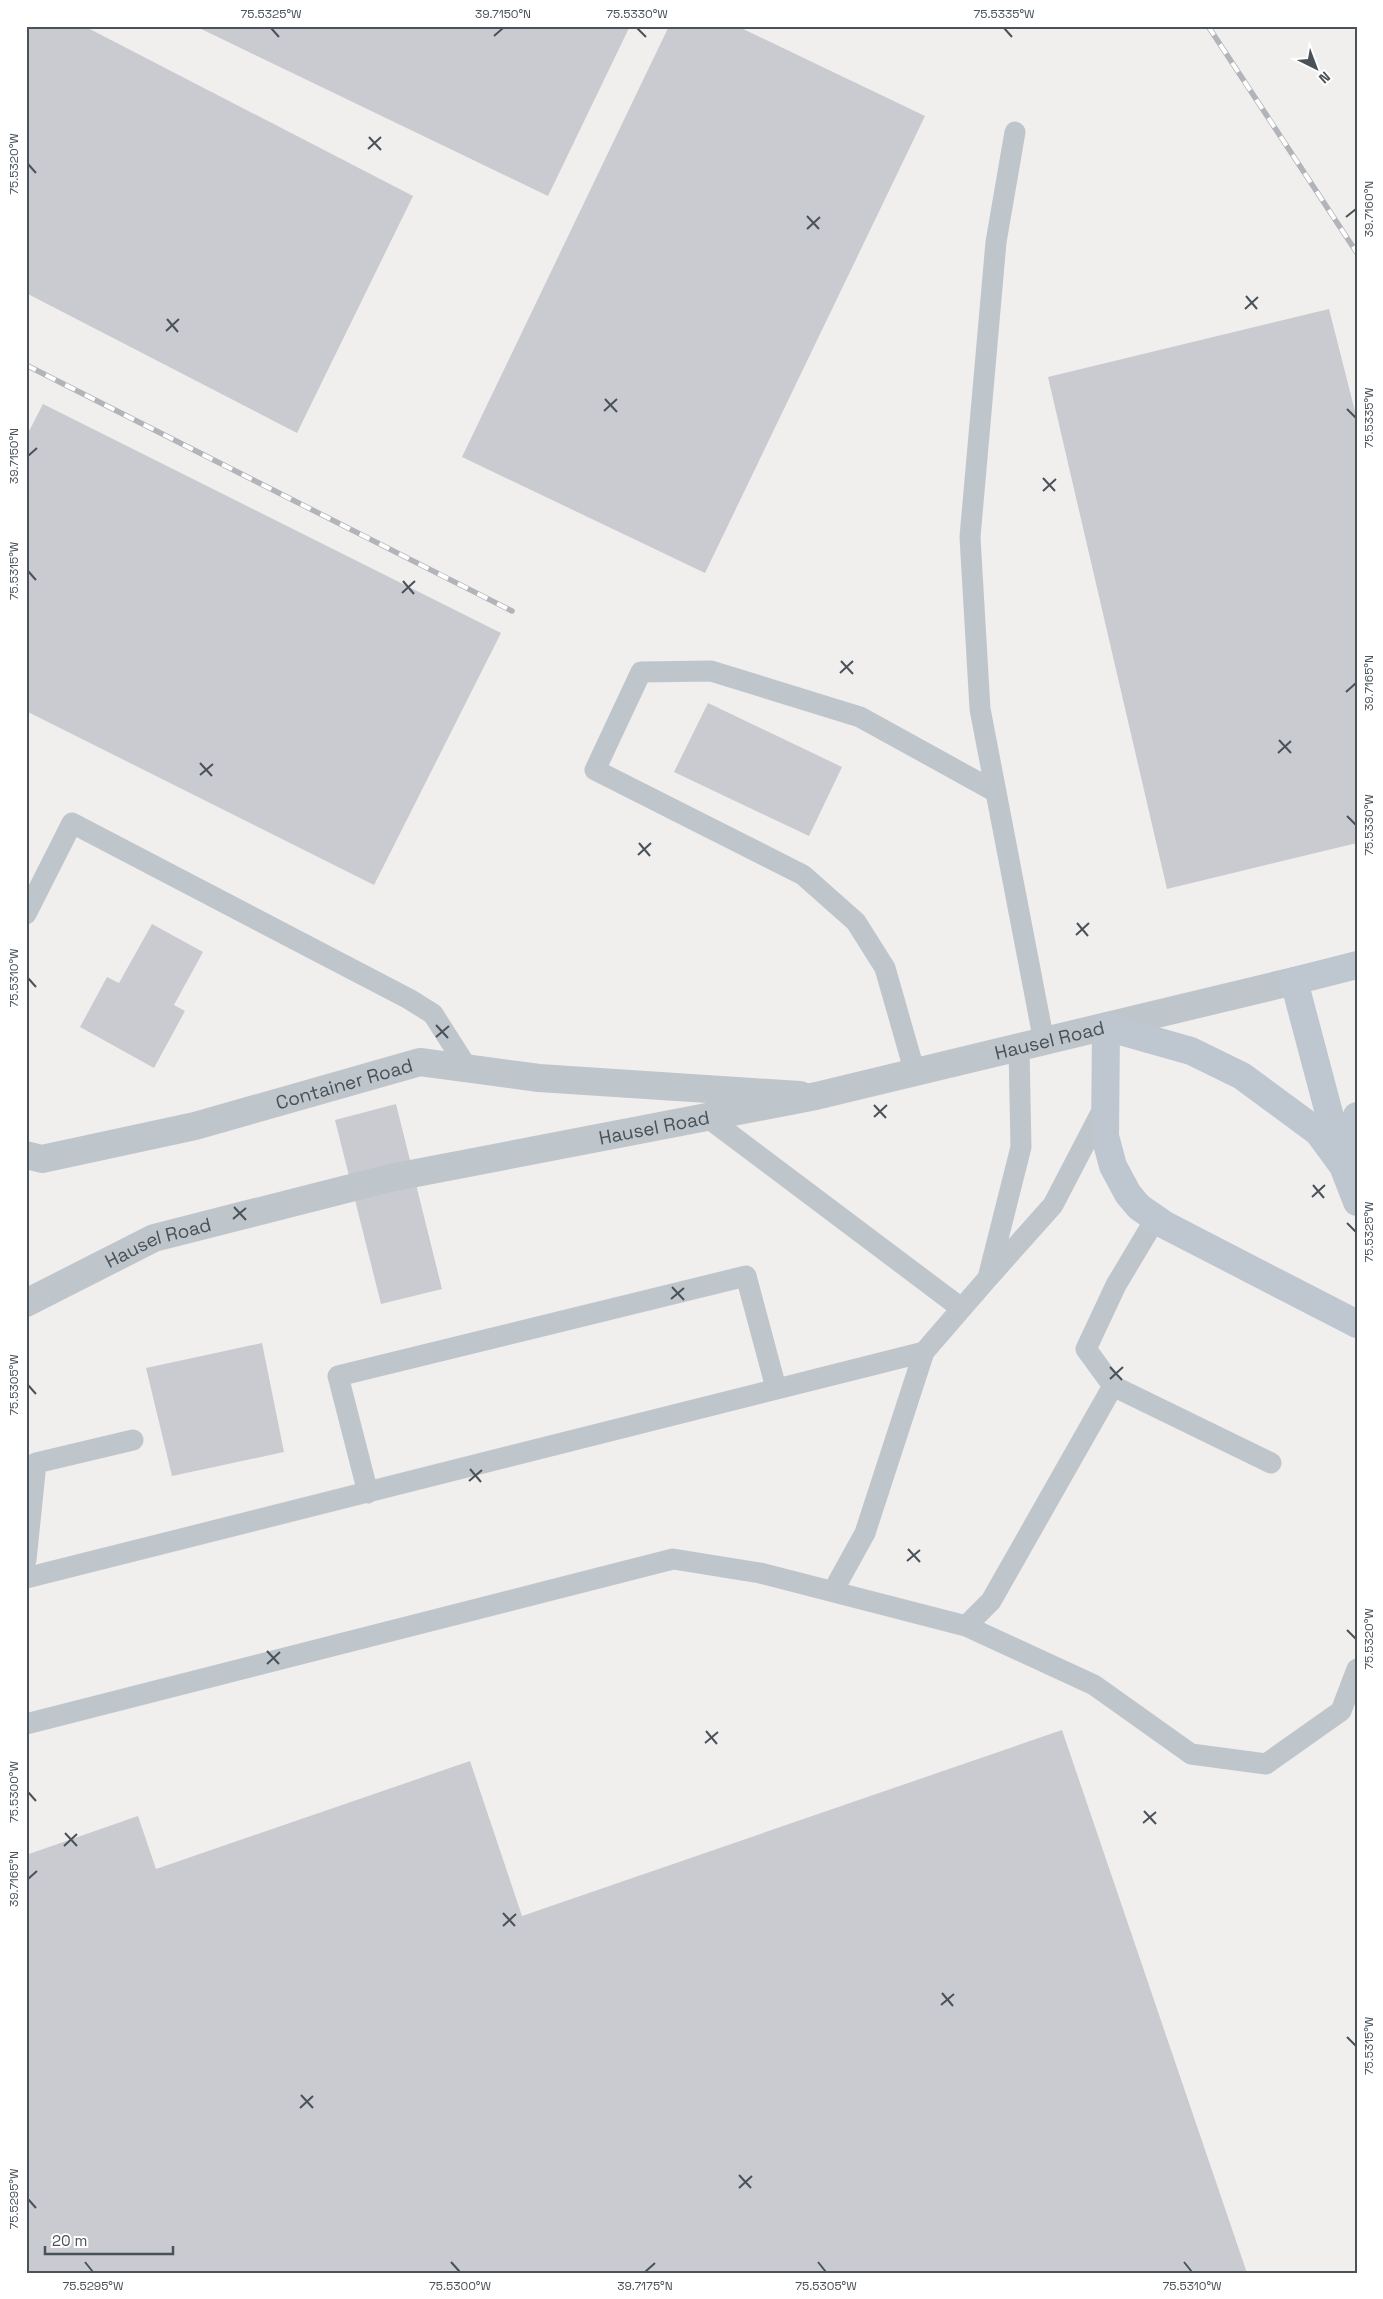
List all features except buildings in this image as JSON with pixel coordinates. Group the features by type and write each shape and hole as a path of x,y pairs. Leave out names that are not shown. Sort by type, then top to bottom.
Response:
{"main road":[{"path":"1357,965 1294,981 1344,1166 1357,1202"},
{"path":"1344,1166 1318,1132 1242,1076 1191,1051 1106,1027 1107,1100 1105,1136 1113,1166 1128,1194 1139,1207 1156,1218 1357,1324"},
{"path":"1344,1166 1357,1116"}],"street":[{"name":"Hausel Road","path":"26,1303 154,1238 390,1178 816,1096 1294,981"},
{"name":"Container Road","path":"26,1155 42,1159 195,1126 420,1062 539,1078 816,1096"}],"lane":[{"path":"988,1278 1021,1146 1032,1045 996,792 980,709 970,537 996,242 1015,132"},
{"path":"915,1073 886,968 856,922 803,876 595,770 641,672 711,671 860,717 996,792"},
{"path":"26,914 72,823 409,999 433,1014 468,1069"},
{"path":"833,1592 865,1533 924,1352 1053,1205 1107,1100"},
{"path":"707,1117 961,1308"},
{"path":"1156,1218 1116,1286 1086,1349 1113,1386 1271,1463"},
{"path":"368,1493 338,1376 746,1276 776,1388"},
{"path":"26,1578 924,1352"},
{"path":"966,1626 991,1602 1113,1386"},
{"path":"26,1560 36,1462 133,1440"},
{"path":"26,1724 672,1559 760,1573 966,1626 1094,1685 1191,1754 1266,1764 1342,1711 1357,1669"}],"railway":[{"path":"1208,26 1357,253"},
{"path":"26,365 512,611"}]}
